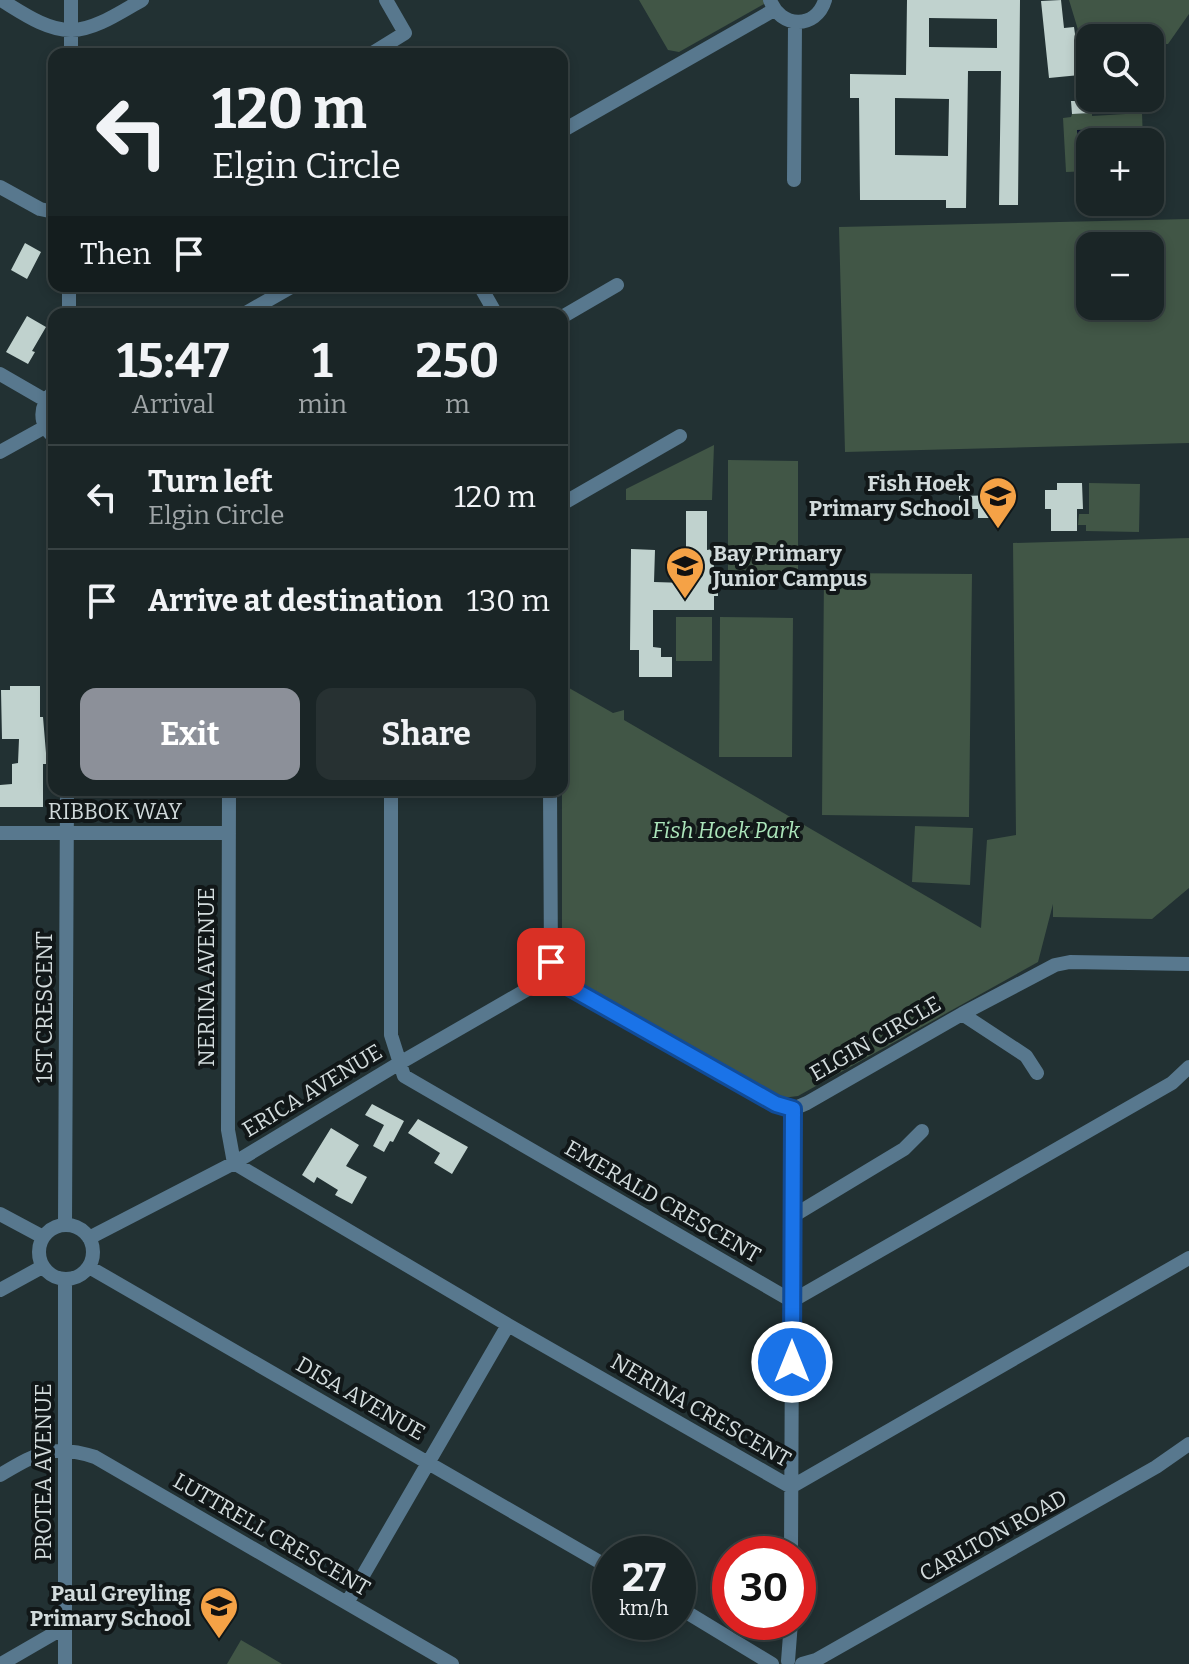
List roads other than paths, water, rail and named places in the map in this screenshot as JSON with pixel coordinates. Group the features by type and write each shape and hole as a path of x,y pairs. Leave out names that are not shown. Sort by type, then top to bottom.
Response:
{"street":[{"path":"1,0 36,20 71,30 93,25 142,0"},
{"path":"71,0 71,48"},
{"path":"381,48 405,33 386,0"},
{"path":"568,127 772,5 779,16 795,23 812,19 825,0"},
{"path":"794,180 795,23"},
{"path":"0,187 48,211"},
{"path":"568,314 617,285"},
{"path":"254,308 282,292"},
{"path":"0,374 48,395"},
{"path":"48,400 42,414 48,429"},
{"path":"0,452 48,432"},
{"path":"568,501 680,436"},
{"name":"1ST CRESCENT","path":"65,1225 67,796"},
{"name":"NERINA AVENUE","path":"229,796 228,1130 234,1163"},
{"path":"391,796 390,1013 391,1035 398,1064"},
{"path":"550,796 551,962 554,974 572,988 776,1104 793,1109 791,1536"},
{"name":"RIBBOK WAY","path":"0,833 229,833"},
{"name":"ELGIN CIRCLE","path":"793,1109 1044,969 1063,963 1189,964"},
{"name":"ERICA AVENUE","path":"89,1238 234,1163 554,974"},
{"path":"962,1014 1026,1056 1037,1073"},
{"name":"EMERALD CRESCENT","path":"398,1064 404,1076 792,1301"},
{"path":"792,1301 1172,1083 1189,1067"},
{"path":"793,1216 904,1149 922,1131"},
{"name":"NERINA CRESCENT","path":"234,1163 791,1487 1189,1258"},
{"path":"0,1214 43,1237"},
{"path":"65,1225 79,1228 89,1238 93,1252 89,1267 79,1276 65,1280 56,1278 42,1267 38,1252 43,1237 52,1228 65,1225"},
{"path":"0,1290 42,1267"},
{"name":"DISA AVENUE","path":"89,1267 592,1558"},
{"name":"PROTEA AVENUE","path":"65,1280 65,1664"},
{"path":"347,1603 508,1325"},
{"name":"CARLTON ROAD","path":"798,1663 1156,1467 1189,1444"},
{"path":"0,1475 42,1452 66,1451"},
{"name":"LUTTRELL CRESCENT","path":"66,1451 100,1459 452,1664"},
{"path":"696,1618 770,1662 798,1663 791,1640"},
{"path":"1,1664 65,1627"}],"place":[{"name":"Fish Hoek Primary School","path":"998,530"},
{"name":"Bay Primary Junior Campus","path":"685,600"},
{"name":"Paul Greyling Primary School","path":"219,1640"}],"park label":[{"name":"Fish Hoek Park","path":"726,830"}]}
